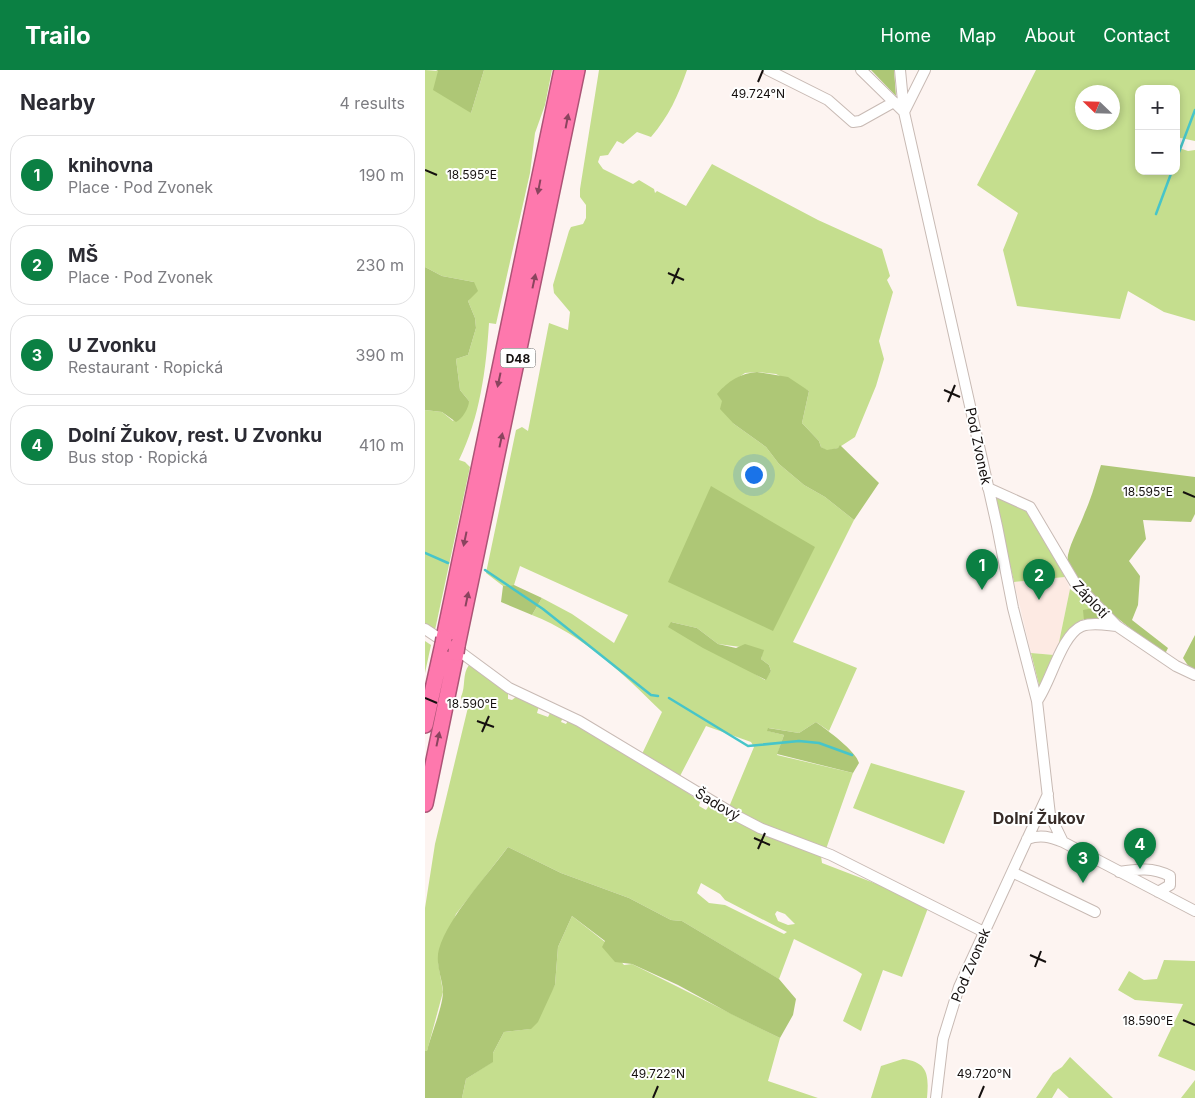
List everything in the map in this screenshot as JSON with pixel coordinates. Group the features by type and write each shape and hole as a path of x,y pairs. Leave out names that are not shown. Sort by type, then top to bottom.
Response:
{"highway":[{"name":"D48","path":"425,804 450,645 562,70"},
{"name":"D48","path":"425,725 450,645 577,70"}],"street":[{"path":"768,70 828,100 853,122 860,121 893,102"},
{"path":"861,70 904,112 925,70"},
{"name":"Pod Zvonek","path":"900,70 904,112 1013,608 1037,701 1050,815 1063,842"},
{"name":"Záplotí","path":"988,488 1030,507 1075,583 1117,626 1176,666 1195,675"},
{"name":"Záplotí","path":"1037,701 1045,691 1067,641 1074,631 1094,624 1117,626"},
{"name":"Šadový","path":"425,629 509,688 579,721 737,816 760,828 831,856 984,932"},
{"name":"Pod Zvonek","path":"936,1098 943,1039 952,1009 984,932 1048,794"},
{"path":"1027,839 1035,836 1048,836 1063,842 1195,911"},
{"path":"1119,872 1140,869 1160,871 1170,876 1169,885 1159,892"},
{"path":"1012,872 1095,912"}],"shaded area":[{"path":"1065,577 1070,589 1058,647 1054,655 1031,653 1014,582"}],"green space":[{"path":"425,70 438,71 471,113 484,70 552,70 545,105 535,133 530,173 496,324 489,323 484,376 477,410 459,460 465,462 470,467 435,630 425,624 425,410 442,412 453,421 469,401 460,390 456,359 468,355 476,328 475,318 468,301 471,297 474,282 442,276 425,267"},
{"path":"436,70 484,70 471,113 433,90 438,71"},
{"path":"599,70 687,70 672,105 651,137 637,132 623,144 617,141 608,155 600,156 598,162 603,169 633,184 639,180 654,189 655,193 657,191 686,206 712,164 818,220 882,249 890,276 887,280 893,292 879,341 884,359 876,386 855,437 838,448 827,451 821,447 819,441 802,423 809,391 776,374 745,373 723,388 722,401 734,424 766,447 779,464 804,485 825,497 854,520 793,642 857,668 829,731 816,722 799,733 769,728 768,731 784,735 777,755 853,773 826,849 762,825 729,807 754,747 751,742 706,726 680,776 642,754 662,712 632,683 586,645 532,615 542,598 572,614 614,643 628,615 520,566 514,585 503,586 486,573 516,430 522,427 528,431 549,323 568,330 570,312 554,293 553,285 569,231 571,227 583,224 586,218 586,205 580,197","holes":["671,622 697,628 718,644 763,650 761,659 769,665 771,671 765,680"]},
{"path":"871,70 894,70 896,96"},
{"path":"1036,70 1195,70 1195,141 1180,138 1180,85 1135,85 1135,175 1180,175 1180,148 1188,151 1195,150 1195,321 1164,312 1128,291 1120,319 1017,306 1003,250 1018,213 977,185"},
{"path":"425,267 442,276 474,282 478,291 468,301 475,318 476,328 468,355 456,359 460,390 469,401 465,413 456,422 442,412 425,410"},
{"path":"757,372 788,377 809,391 802,423 819,441 821,447 827,450 838,448 840,445 879,483 854,520 825,497 804,485 779,464 766,447 734,424 720,409 722,401 717,394 721,389 740,376"},
{"path":"1101,465 1195,477 1195,514 1191,522 1143,520 1146,539 1129,561 1140,576 1138,605 1132,620 1168,648 1165,654 1106,609 1078,579 1070,566 1069,550 1090,500"},
{"path":"711,486 815,547 773,631 668,582"},
{"path":"997,497 1027,509 1065,577 1014,582 995,499"},
{"path":"514,585 542,598 532,615 501,602 503,586"},
{"path":"1070,589 1094,608 1058,647"},
{"path":"1094,608 1104,618 1084,621 1083,610"},
{"path":"671,622 697,628 718,644 736,648 745,644 764,650 761,659 769,665 771,671 766,680 703,648 668,627"},
{"path":"1195,635 1195,670 1189,667 1183,658"},
{"path":"425,641 431,645 425,673"},
{"path":"1031,653 1054,655 1040,689"},
{"path":"469,665 508,693 508,699 512,700 517,696 539,706 537,713 548,717 551,711 563,717 561,722 566,724 569,719 683,789 700,802 699,806 706,810 710,804 821,856 822,863 882,886 928,908 902,977 883,970 861,1031 843,1021 862,974 856,970 794,939 779,979 682,921 671,920 629,898 561,873 508,847 456,914 438,962 443,992 427,1051 425,1051 425,908 435,844 470,699 462,701 461,697","holes":["701,883 720,894 725,900 787,932 784,934 725,905 709,903 697,893","777,911 785,914 795,924 788,925 778,921 775,914"]},
{"path":"816,722 841,741 857,758 859,763 853,773 777,754 784,735 767,731 768,728 799,733"},
{"path":"871,763 965,791 944,844 853,808"},
{"path":"508,847 561,873 629,898 671,920 682,921 779,979 796,999 793,1015 780,1038 678,985 632,964 615,962 602,947 605,941 572,916 558,947 555,985 538,1022 531,1029 504,1032 493,1053 493,1062 466,1079 462,1098 425,1098 425,1051 427,1051 439,1013 443,991 438,960 439,949 451,923 469,896"},
{"path":"572,916 605,942 624,965 632,964 780,1038 768,1081 818,1098 462,1098 466,1079 492,1062 493,1053 504,1032 530,1029 555,985 558,947"},
{"path":"1164,960 1195,961 1195,1071 1158,1056 1183,1004 1135,1000 1118,990 1129,971 1144,980 1157,979"},
{"path":"1070,1057 1113,1098 1069,1098 1058,1088 1052,1098 1036,1098 1053,1073 1062,1067"},
{"path":"903,1059 918,1063 925,1071 928,1083 927,1098 871,1098 881,1066"},
{"path":"1195,1080 1195,1098 1181,1098"}],"waterway":[{"path":"1180,149 1195,110"},
{"path":"1156,214 1171,175"},
{"path":"425,553 448,563"},
{"path":"485,570 543,609 651,695 658,696"},
{"path":"669,698 748,746 799,741 819,743 852,755"}],"place":[{"name":"knihovna","path":"982,590"},
{"name":"MŠ","path":"1039,600"},
{"name":"Dolní Žukov, rest. U Zvonku","path":"1140,869"},
{"name":"U Zvonku","path":"1083,883"}],"district":[{"name":"Dolní Žukov","path":"1039,818"}]}
